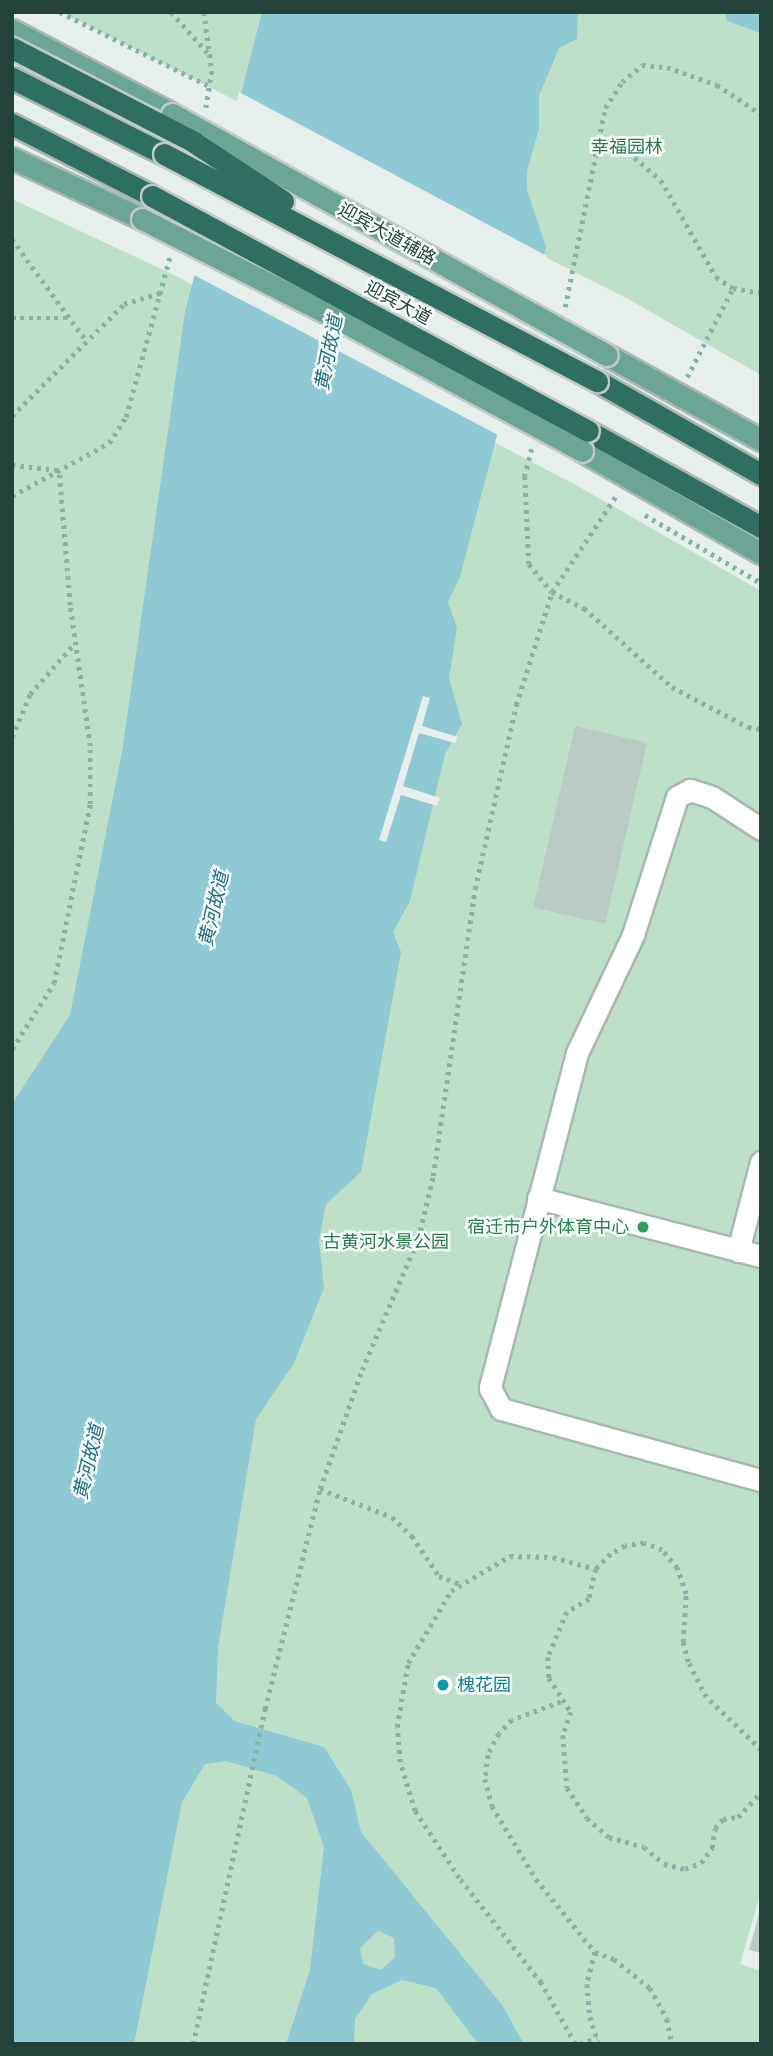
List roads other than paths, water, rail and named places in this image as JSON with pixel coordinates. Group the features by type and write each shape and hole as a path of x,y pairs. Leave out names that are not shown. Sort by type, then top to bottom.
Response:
{"highway":[{"path":"12,48 192,141 384,267"},
{"name":"迎宾大道","path":"12,78 384,267 761,474"},
{"name":"迎宾大道","path":"12,124 152,196 761,527"},
{"path":"12,138 152,196"}],"main road":[{"name":"迎宾大道辅路","path":"12,30 172,114 761,440"},
{"path":"12,158 142,219 582,452 761,553"}],"lane":[{"path":"761,829 712,797 690,790 677,797 633,935 577,1052 490,1388 501,1409 761,1480"},
{"path":"738,1251 761,1162"},
{"path":"538,1198 761,1256"}],"water":[{"name":"黄河故道","path":"262,12 578,12 577,39 559,48 539,96 539,129 527,171 527,190 546,247 460,577 448,602 457,628 449,678 462,724 445,754 410,901 393,932 401,952 361,1172 326,1204 319,1241 324,1288 294,1363 256,1419 218,1647 216,1703 234,1721 324,1747 351,1790 361,1832 502,2005 524,2044 478,2044 436,1988 402,1980 372,1994 355,2019 354,2044 286,2044 310,1970 324,1847 307,1798 277,1776 226,1761 205,1764 182,1802 134,2044 12,2044 12,1104 70,1015 122,752 185,312","holes":["378,1931 394,1938 395,1957 381,1970 363,1964 360,1948"]},
{"path":"725,12 761,12 761,33 727,21"}],"place":[{"name":"宿迁市户外体育中心","path":"643,1227"},
{"name":"槐花园","path":"443,1685"}],"park label":[{"name":"幸福园林","path":"627,147"},
{"name":"古黄河水景公园","path":"386,1242"}]}
